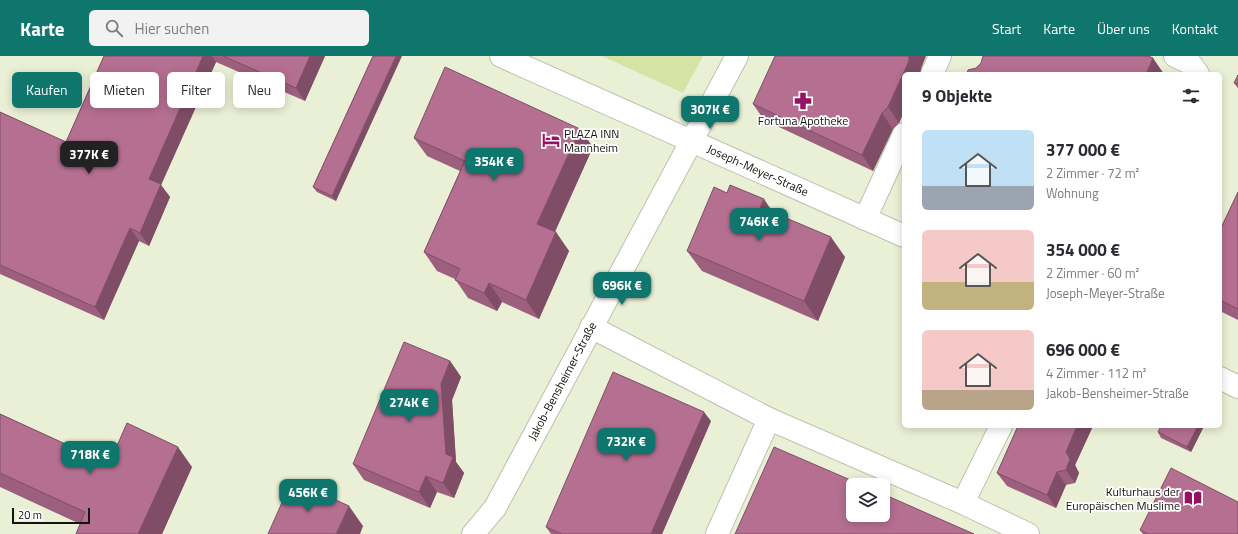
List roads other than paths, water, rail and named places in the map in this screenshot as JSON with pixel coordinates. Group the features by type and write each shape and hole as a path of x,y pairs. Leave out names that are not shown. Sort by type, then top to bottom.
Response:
{"street":[{"name":"Joseph-Meyer-Straße","path":"501,56 692,140 902,235"},
{"name":"Jakob-Bensheimer-Straße","path":"473,534 494,508 737,56"},
{"path":"933,72 940,56"},
{"path":"1175,56 1190,63 1197,72"},
{"path":"865,219 902,138"},
{"path":"591,327 770,419 963,503 1028,534"},
{"path":"1222,379 1238,387"},
{"path":"717,534 770,419"},
{"path":"963,503 1000,428"}],"place":[{"name":"Fortuna Apotheke","path":"803,101"},
{"name":"PLAZA INN Mannheim","path":"551,140"},
{"name":"Kulturhaus der Europäischen Muslime","path":"1193,498"}]}
